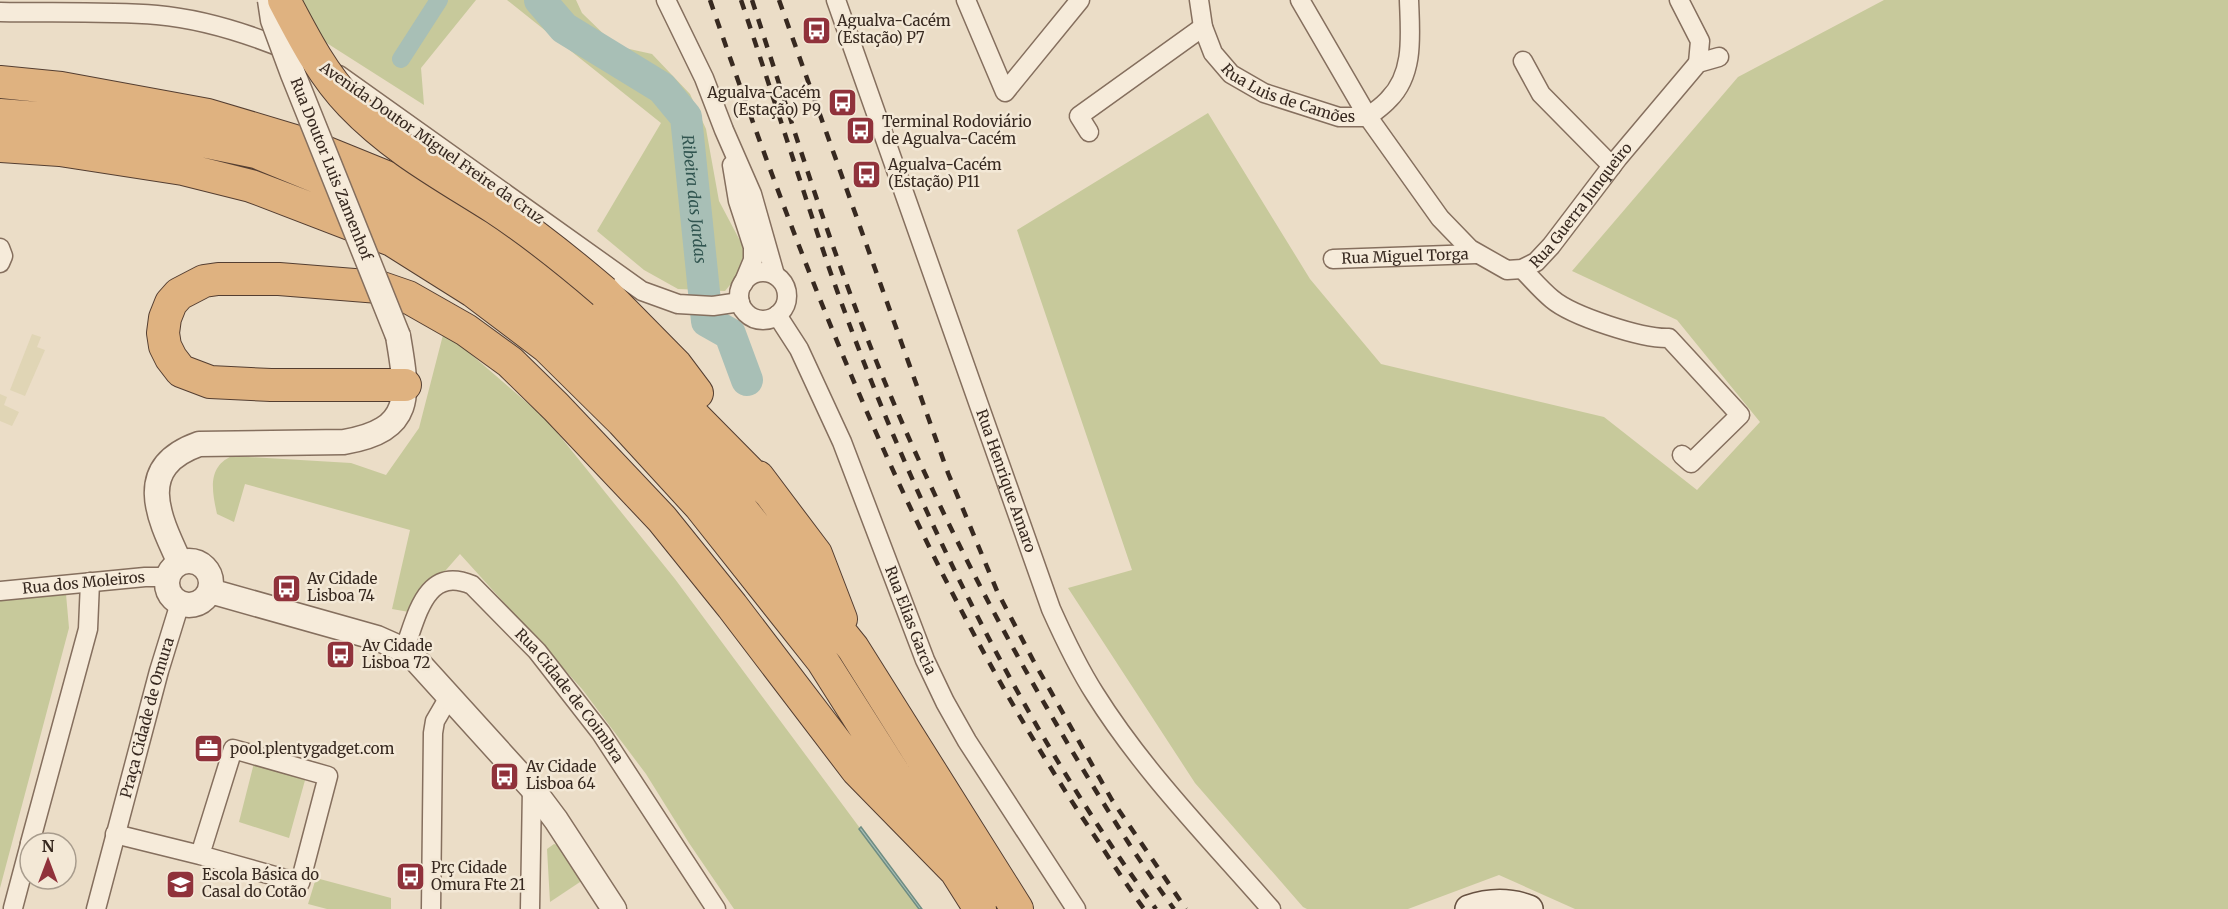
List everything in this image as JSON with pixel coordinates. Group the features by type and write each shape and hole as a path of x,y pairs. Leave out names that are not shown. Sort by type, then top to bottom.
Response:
{"highway":[{"path":"284,0 307,44 350,103 399,148 534,235 604,292 676,365 816,554 853,648"},
{"path":"0,82 61,88 207,115 305,144 406,185 496,239 583,304 770,493"},
{"path":"0,115 65,120 188,138 256,152 415,217 491,266 564,323 646,402 717,478 853,648 1017,909"},
{"path":"0,146 60,150 172,167 251,186 392,240 473,291 547,347 622,422 700,506 822,660 980,909"},
{"path":"405,385 271,385 210,382 181,370 171,358 165,346 163,333 165,318 171,303 179,294 198,284 218,279 279,279 379,287 408,297 466,330 510,362 662,519 732,606 857,770 954,869"}],"main road":[{"path":"1469,909 1488,903 1508,903 1529,909"}],"street":[{"name":"Rua Doutor Luis Zamenhof","path":"270,0 273,20 293,74 398,336 405,385"},
{"path":"666,0 704,78 752,194 775,275"},
{"name":"Rua Henrique Amaro","path":"836,0 1051,609 1074,660 1136,753 1271,909"},
{"path":"966,0 1005,92 1080,0"},
{"name":"Rua Luis de Camões","path":"1199,0 1203,27 1214,53 1231,74 1264,93 1339,117 1368,117 1391,97 1405,72 1411,42 1409,0"},
{"name":"Rua Guerra Junqueiro","path":"1300,0 1368,117 1440,218 1476,254 1507,270 1522,269 1536,262 1551,246 1612,166 1698,63"},
{"path":"1679,0 1700,41 1698,63 1719,57"},
{"name":"Avenida Doutor Miguel Freire da Cruz","path":"0,12 158,15 213,26 260,39 324,64 642,291 678,304 713,306 738,296"},
{"path":"1089,132 1079,117 1113,90 1203,27"},
{"path":"1523,61 1541,94 1612,166"},
{"path":"727,136 738,201 753,247 753,260 738,296 744,310 760,319 769,319 777,315 784,308 787,299 782,282 775,275 766,272 749,277 738,296"},
{"path":"0,248 3,256 0,263"},
{"name":"Rua Miguel Torga","path":"1333,259 1476,254"},
{"path":"1522,269 1552,299 1568,309 1637,334 1657,339 1669,338 1740,415 1691,463 1682,455"},
{"name":"Rua Elias Garcia","path":"777,315 799,349 842,442 926,660 945,702 967,741 1076,909"},
{"path":"175,570 193,561 204,567 210,578 210,591 201,601 187,604 180,603 170,592 175,570 157,496 159,475 167,462 180,451 199,444 344,442 367,438 385,428 396,418 403,406 405,385"},
{"name":"Rua dos Moleiros","path":"0,591 175,570"},
{"name":"Rua Cidade de Coimbra","path":"404,650 423,599 430,589 445,580 461,580 472,585 537,651 601,734 716,909"},
{"path":"33,831 88,629 90,582"},
{"path":"210,591 377,638 404,650 416,660 531,788 556,820 614,909"},
{"name":"Praça Cidade de Omura","path":"96,909 159,671 180,603"},
{"path":"431,909 433,733 435,721 450,697"},
{"path":"116,834 300,883 328,776 234,749 200,855"},
{"path":"530,909 531,788"},
{"path":"13,908 18,889"}],"shaded area":[{"path":"32,334 41,337 37,347 45,350 25,396 10,390"},
{"path":"0,394 7,397 4,405 19,412 12,426 0,421"},
{"path":"861,827 922,909 919,909 859,829"}],"green space":[{"path":"291,0 476,0 421,68 424,105 300,26"},
{"path":"507,0 576,0 582,13 616,46 652,54 690,94 706,129 719,201 746,252 741,272 725,291 678,289 644,270 597,231 661,123"},
{"path":"1884,0 2228,0 2228,909 1575,909 1499,875 1408,909 1307,909 1303,907 1195,783 1068,588 1132,570 1017,230 1208,113 1310,279 1381,364 1604,417 1697,490 1760,422 1677,320 1572,271 1738,77"},
{"path":"444,331 547,420 675,579 920,909 734,909 646,774 582,689 460,554 409,612 392,609 410,530 245,484 234,522 217,514 213,488 215,473 218,466 232,456 351,463 386,475 419,428"},
{"path":"66,594 69,628 0,888 0,601"},
{"path":"255,759 307,773 289,838 239,822"},
{"path":"554,844 558,845 583,880 550,902 547,849"},
{"path":"316,878 391,898 391,909 327,909 308,904"}],"waterway":[{"path":"401,59 439,0"},
{"name":"Ribeira das Jardas","path":"540,0 564,28 662,88 686,117 707,321 730,334 747,380"}],"railway":[{"path":"710,0 786,213 872,422 919,525 969,626 1024,724 1084,820 1144,909"},
{"path":"741,0 829,268 859,351 930,518 1012,682 1105,837 1156,909"},
{"path":"752,0 857,312 898,414 944,514 1047,708 1092,785 1174,909"},
{"path":"779,0 948,473 997,591 1112,800 1186,909"}],"place":[{"name":"Agualva-Cacém (Estação) P7","path":"816,30"},
{"name":"Agualva-Cacém (Estação) P9","path":"842,102"},
{"name":"Terminal Rodoviário de Agualva-Cacém","path":"861,131"},
{"name":"Agualva-Cacém (Estação) P11","path":"867,174"},
{"name":"Av Cidade Lisboa 74","path":"286,588"},
{"name":"Av Cidade Lisboa 72","path":"341,655"},
{"name":"pool.plentygadget.com","path":"209,749"},
{"name":"Av Cidade Lisboa 64","path":"505,776"},
{"name":"Prç Cidade Omura Fte 21","path":"410,877"},
{"name":"Escola Básica do Casal do Cotão","path":"181,884"}]}
